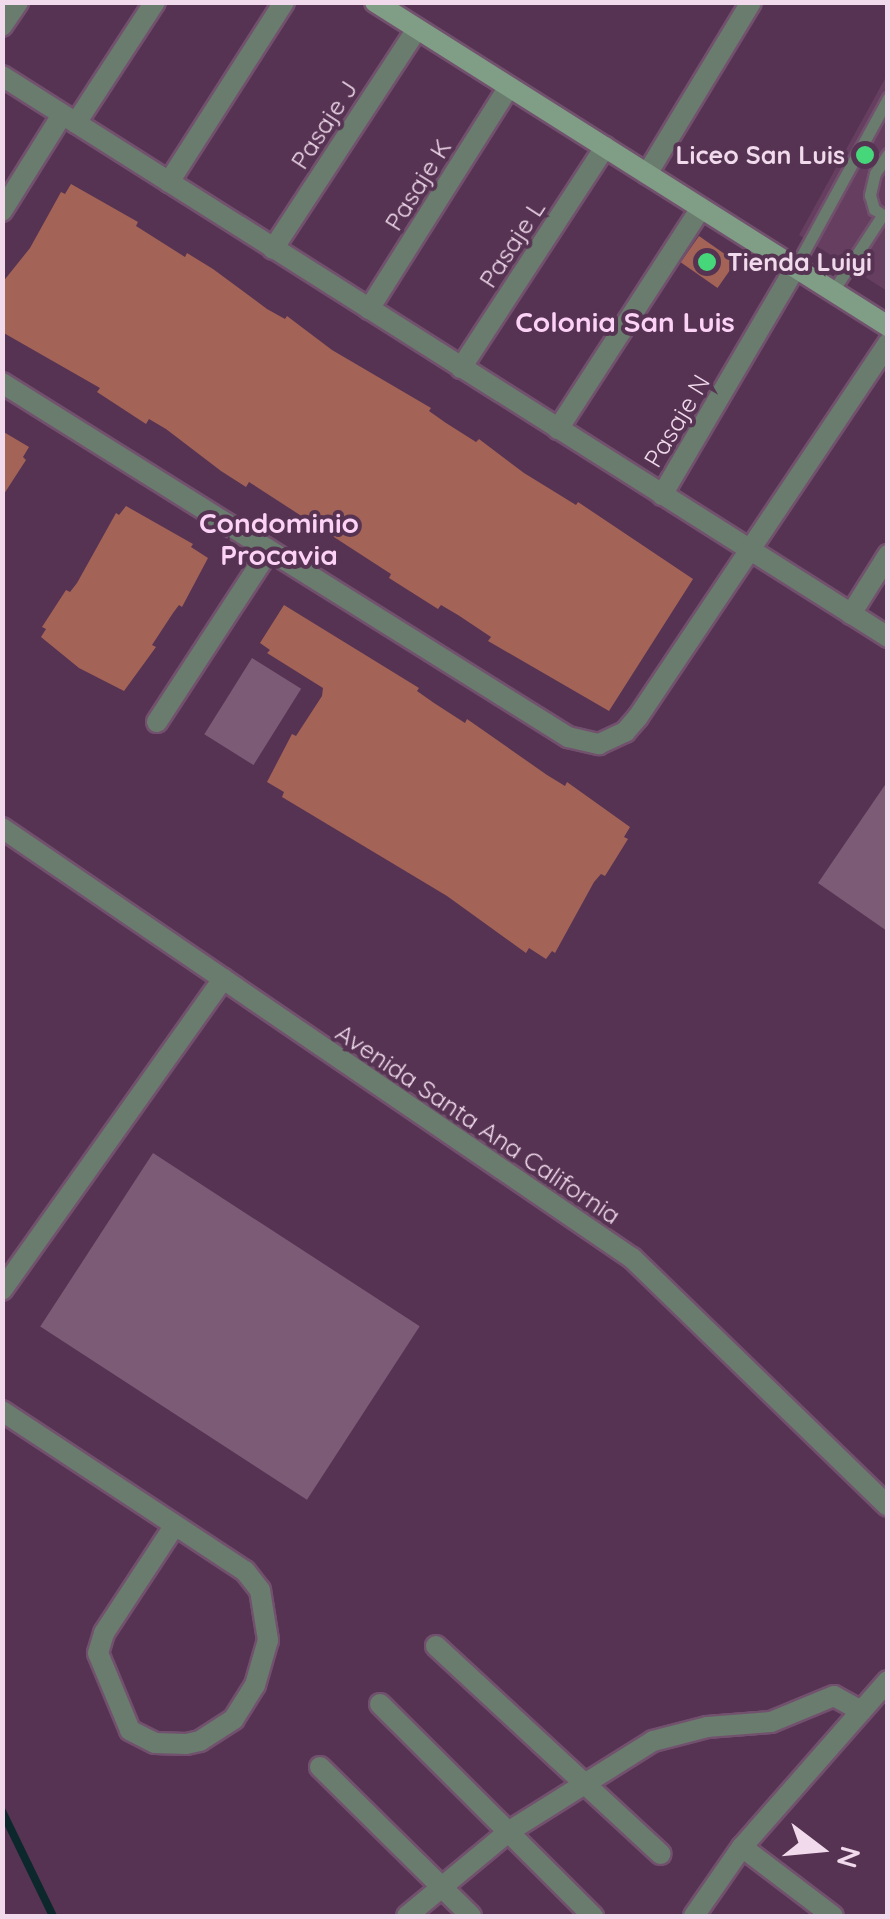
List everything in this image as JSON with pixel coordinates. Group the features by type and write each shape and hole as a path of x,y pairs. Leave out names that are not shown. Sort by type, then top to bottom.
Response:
{"street":[{"path":"2,26 18,2"},
{"path":"2,211 155,2"},
{"path":"169,182 284,2"},
{"path":"375,2 888,326"},
{"path":"647,174 752,2"},
{"name":"Pasaje J","path":"273,248 417,29"},
{"path":"2,76 888,637"},
{"name":"Pasaje K","path":"369,309 509,87"},
{"name":"Pasaje L","path":"461,368 605,148"},
{"path":"558,429 701,208"},
{"name":"Pasaje N","path":"662,495 796,268"},
{"path":"2,383 568,737 599,744 625,732 638,717 752,552 888,343"},
{"path":"157,722 268,552"},
{"path":"851,614 888,555"},
{"name":"Avenida Santa Ana California","path":"2,828 632,1258 888,1506"},
{"path":"2,1290 223,979"},
{"path":"2,1411 245,1571 260,1590 266,1616 263,1661 243,1707 218,1730 186,1744 155,1743 130,1730 98,1653 104,1633 175,1525"},
{"path":"436,1646 661,1854"},
{"path":"694,1916 742,1848 888,1681"},
{"path":"407,1916 508,1832 653,1741 677,1732 771,1722 834,1696 861,1710"},
{"path":"380,1704 592,1916"},
{"path":"320,1767 470,1916"},
{"path":"742,1848 833,1916"}],"lane":[{"path":"796,268 887,95"},
{"path":"833,291 884,217 871,202 870,185 888,154"}],"shaded area":[{"name":"Liceo San Luis","path":"887,75 887,291 799,235"},
{"path":"252,658 301,689 253,765 204,734"},
{"path":"887,782 887,931 818,883"},
{"path":"153,1153 420,1326 307,1500 40,1327"}],"building":[{"path":"71,184 138,222 136,226 185,257 187,253 213,269 267,309 285,319 287,316 332,350 431,408 429,411 446,423 476,442 479,439 524,473 576,505 578,502 693,579 609,711 488,641 491,637 458,615 441,605 438,609 389,578 391,574 249,482 246,487 166,429 149,419 146,424 97,392 100,388 2,332 2,283 30,248 61,192 65,194"},
{"name":"Tienda Luiyi","path":"699,236 736,262 718,288 681,262"},
{"path":"2,431 29,447 23,457 26,460 2,497"},
{"path":"126,506 193,544 191,547 208,558 182,607 179,605 173,613 152,645 156,647 124,691 79,668 41,637 46,629 42,627 66,590 70,592 77,583 116,513 119,515"},
{"path":"284,605 419,688 417,691 465,723 467,719 547,775 565,786 567,782 630,827 624,837 628,839 605,876 601,874 594,882 555,953 552,951 546,959 529,948 526,953 447,896 282,797 284,792 267,782 292,734 296,736 322,696 323,688 267,653 270,650 260,643"}],"waterway":[{"path":"2,1811 53,1916"}],"place":[{"name":"Liceo San Luis","path":"865,155"},
{"name":"Tienda Luiyi","path":"707,262"}],"district":[{"name":"Colonia San Luis","path":"625,322"},
{"name":"Condominio Procavia","path":"279,539"}]}
